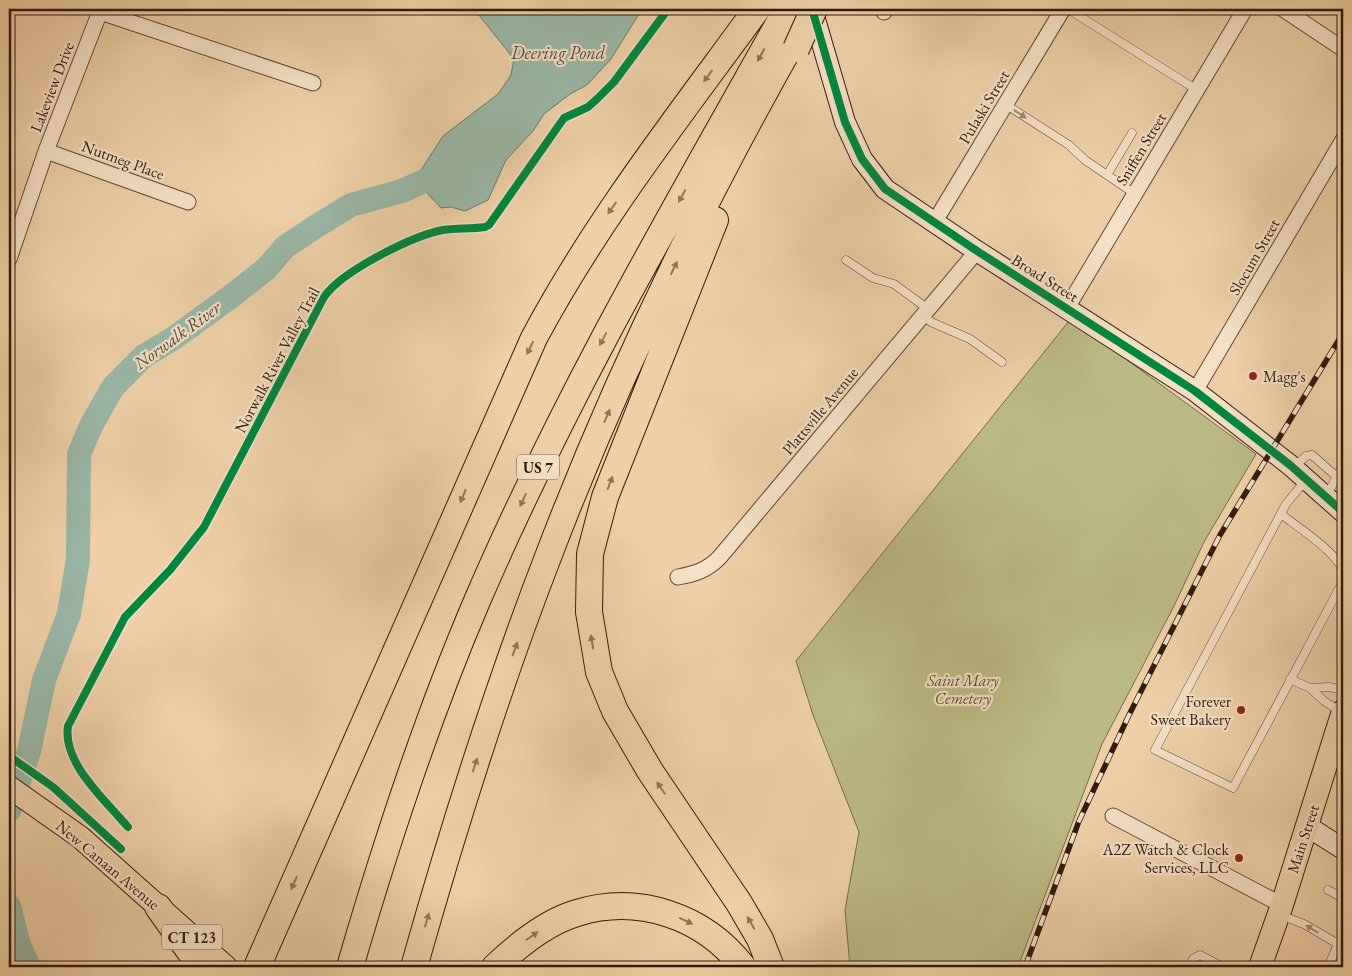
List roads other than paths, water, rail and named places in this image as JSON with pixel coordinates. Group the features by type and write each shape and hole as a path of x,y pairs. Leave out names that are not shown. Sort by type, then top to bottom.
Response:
{"highway":[{"path":"257,967 361,735 505,401 538,331 603,221 757,9"},
{"path":"771,967 760,939 739,903 650,771 615,711 594,653 589,612 588,582 594,537 605,497 731,179 812,9"},
{"name":"US 7","path":"350,967 424,736 496,559 556,429 600,344 786,10"},
{"name":"US 7","path":"414,967 453,833 499,695 547,558 571,499 632,358 686,242 727,161 794,45"},
{"path":"495,967 521,945 556,921 576,913 614,906 655,910 695,925 724,946 743,967"},
{"path":"158,907 201,967"}],"main road":[{"name":"Main Street","path":"1260,967 1343,712"},
{"name":"New Canaan Avenue","path":"9,787 80,837 226,967"}],"street":[{"name":"Broad Street","path":"812,9 845,122 862,159 885,189 934,223 1195,391 1300,474 1338,507"},
{"name":"Pulaski Street","path":"934,223 1063,9"},
{"name":"Sniffen Street","path":"1066,308 1245,9"},
{"path":"1283,9 1343,49"},
{"path":"101,10 313,83"},
{"name":"Lakeview Drive","path":"9,260 13,233 101,10"},
{"name":"Slocum Street","path":"1195,391 1343,140"},
{"name":"Nutmeg Place","path":"46,151 188,202"},
{"name":"Plattsville Avenue","path":"678,577 696,574 710,567 719,558 977,251"},
{"path":"1113,816 1280,910"},
{"path":"1307,826 1343,849"}],"lane":[{"path":"1068,9 1196,90"},
{"path":"1005,104 1069,144 1085,160 1135,194"},
{"path":"1107,175 1132,133"},
{"path":"846,260 873,278 894,284 926,312 931,322 970,339 1002,362"},
{"path":"1280,514 1336,558 1342,568 1343,576 1341,585 1233,788 1155,750 1280,514 1292,494 1306,456 1312,455 1337,477"},
{"path":"1338,507 1337,477 1343,465"},
{"path":"1290,679 1310,688 1324,701 1343,712"},
{"path":"1310,688 1329,687 1343,690"},
{"path":"1328,890 1343,898"},
{"path":"1280,910 1340,942 1328,967"},
{"path":"1188,967 1194,958 1200,955 1223,967"}],"water":[{"name":"Deering Pond","path":"474,9 642,9 611,59 587,85 570,94 544,114 533,131 506,160 488,200 465,211 451,207 441,208 426,192 402,191 403,181 419,173 443,136 498,94 511,75 514,59"}],"waterway":[{"name":"Norwalk River","path":"9,811 29,751 44,680 69,614 78,559 79,454 91,426 113,387 144,356 174,338 233,295 267,268 285,247 315,227 351,205 402,191 431,178"},
{"name":"Norwalk River","path":"9,906 19,945 29,967"}],"railway":[{"path":"1025,967 1079,821 1130,713 1220,535 1343,333"}],"place":[{"name":"Magg's","path":"1253,376"},
{"name":"Forever Sweet Bakery","path":"1241,710"},
{"name":"A2Z Watch & Clock Services, LLC","path":"1239,858"}],"park label":[{"name":"Saint Mary Cemetery","path":"963,689"}]}
